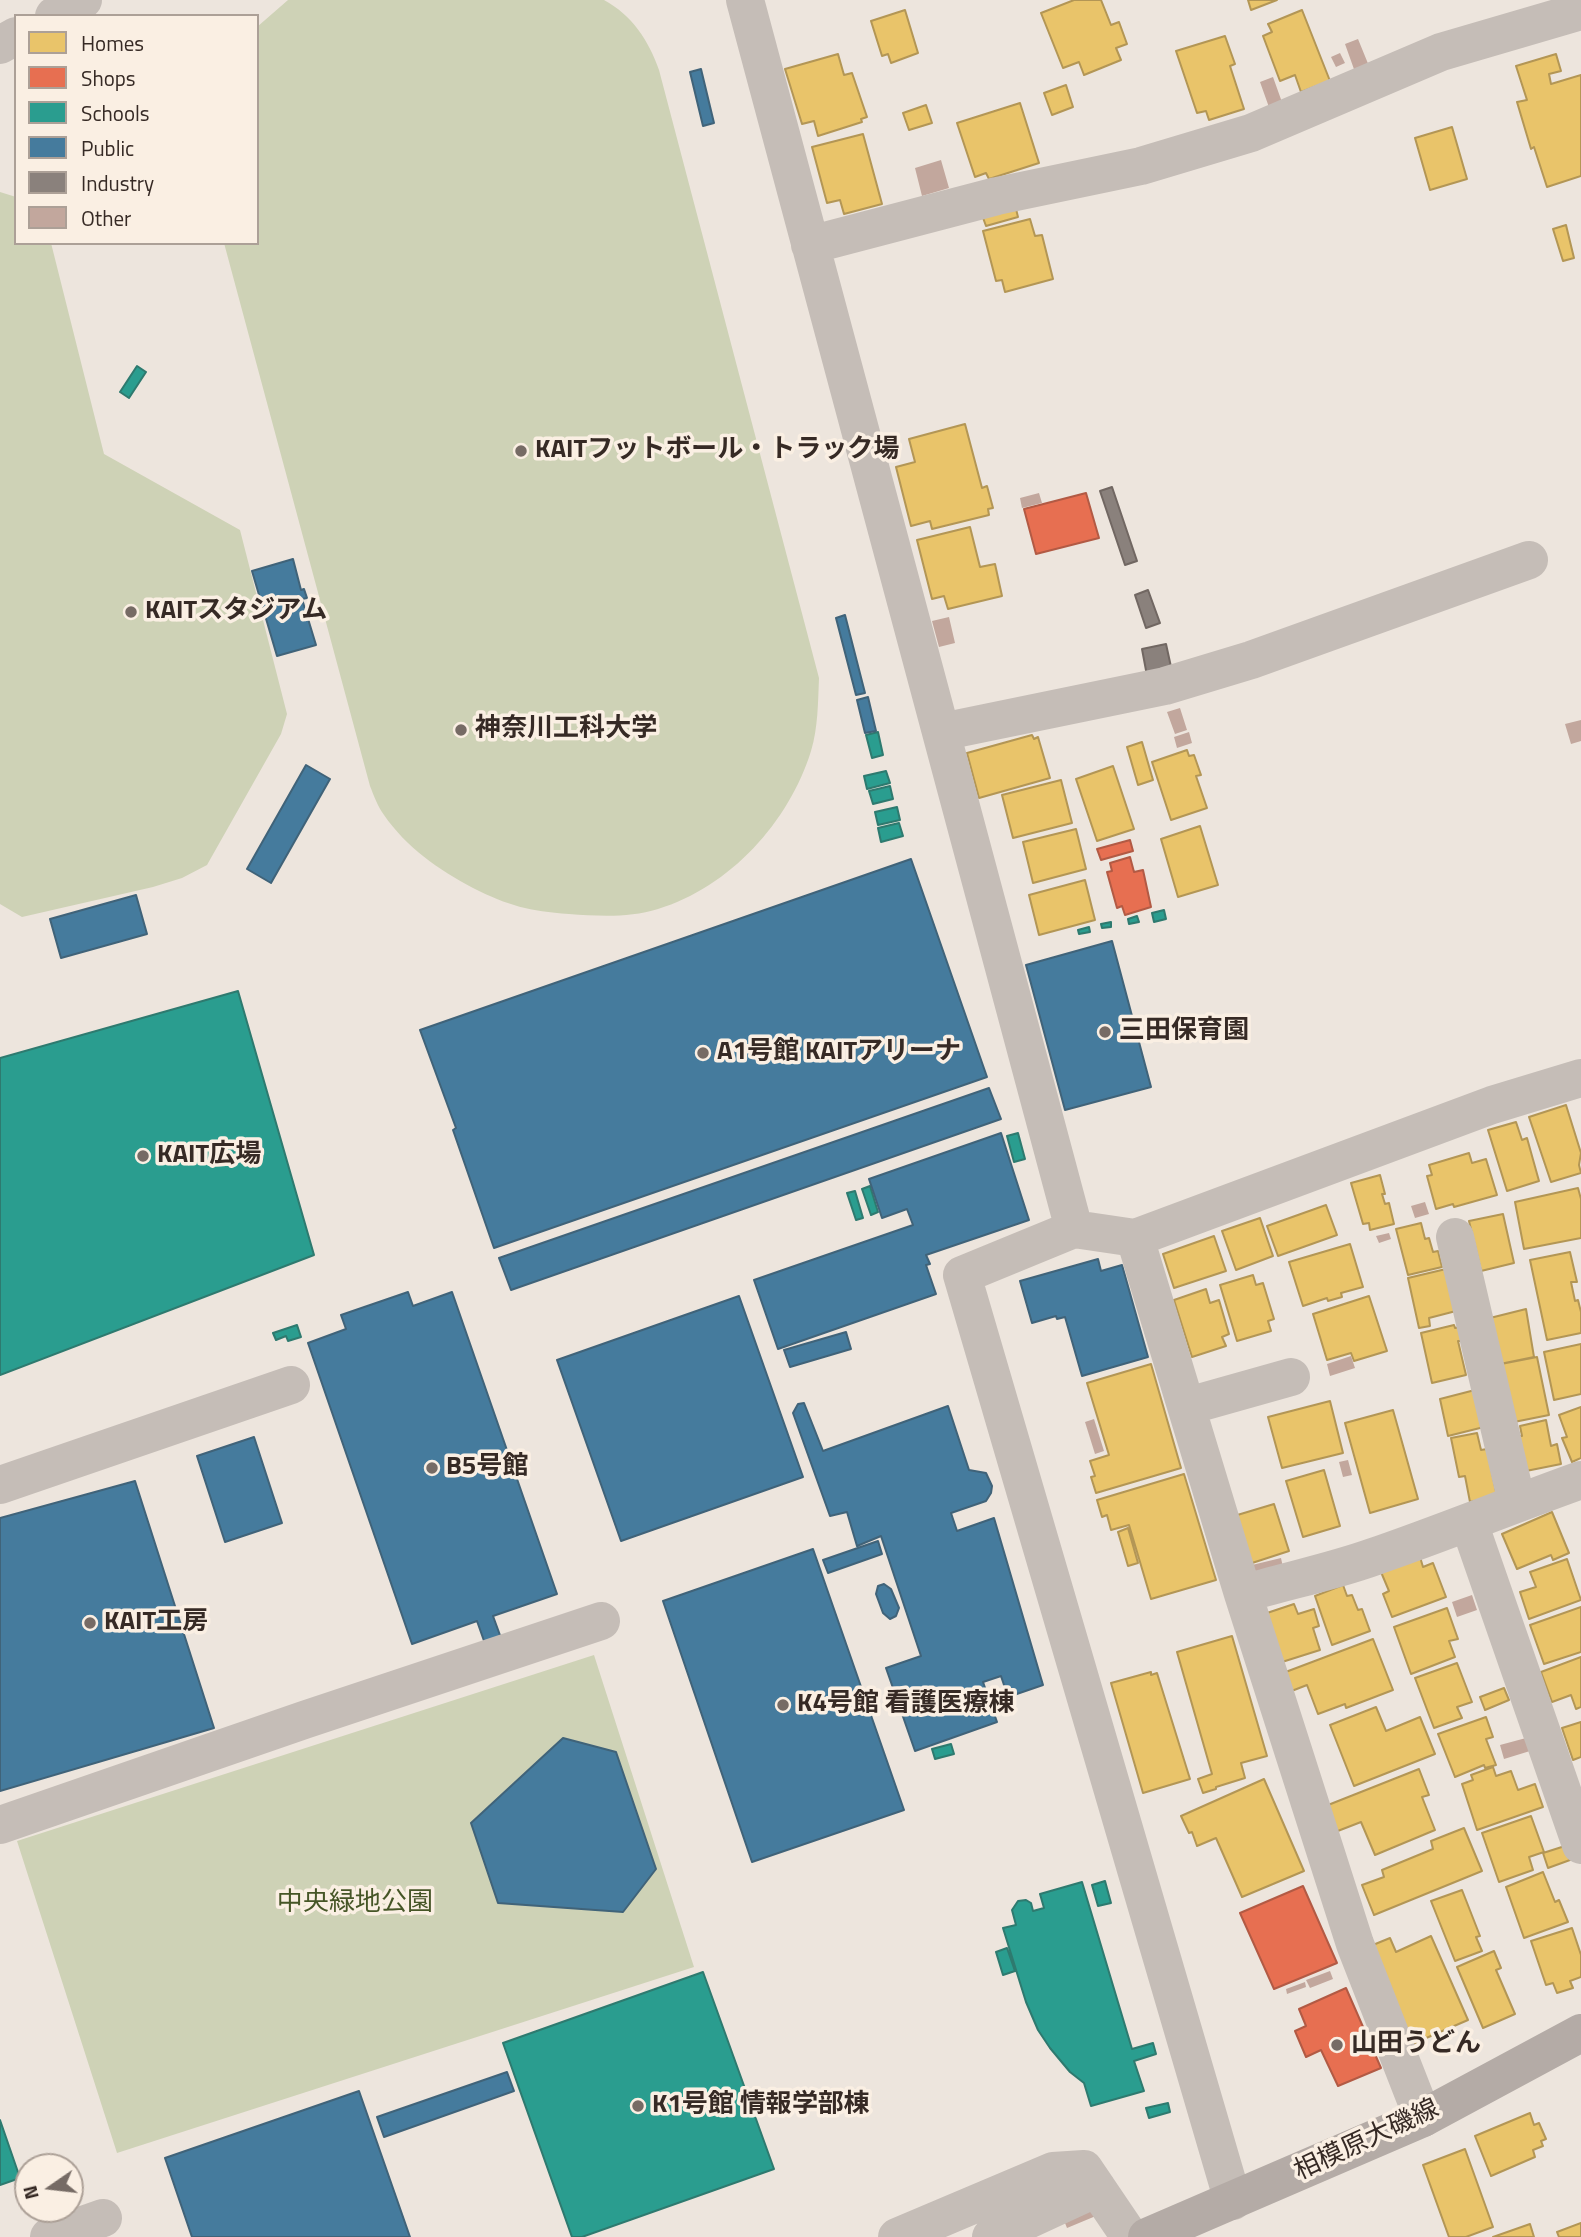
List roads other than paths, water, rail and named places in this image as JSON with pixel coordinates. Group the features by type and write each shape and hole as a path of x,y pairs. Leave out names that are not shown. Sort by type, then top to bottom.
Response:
{"main road":[{"name":"相模原大磯線","path":"1147,2237 1189,2229 1233,2201 1423,2118 1581,2033"}],"street":[{"path":"58,14 83,0"},
{"path":"745,0 1074,1229"},
{"path":"810,245 997,196 1141,166 1251,133 1441,52 1581,10"},
{"path":"940,732 1165,686 1251,660 1529,560"},
{"path":"1233,2201 962,1275 1074,1229 1135,1238 1492,1105 1581,1078"},
{"path":"1454,1237 1483,1290 1517,1503"},
{"path":"1135,1238 1243,1594 1355,1944 1423,2118"},
{"path":"1188,1406 1291,1377"},
{"path":"0,1485 291,1385"},
{"path":"1243,1594 1374,1557 1469,1524 1581,1480"},
{"path":"1469,1524 1581,1845"},
{"path":"0,1825 601,1621"},
{"path":"897,2237 1053,2171 1084,2169 1130,2237"},
{"path":"991,2237 1097,2188"},
{"path":"49,2237 103,2218"}],"place":[{"name":"KAITフットボール・トラック場","path":"521,451"},
{"name":"KAITスタジアム","path":"131,612"},
{"name":"神奈川工科大学","path":"461,730"},
{"name":"三田保育園","path":"1105,1032"},
{"name":"A1号館 KAITアリーナ","path":"703,1053"},
{"name":"KAIT広場","path":"143,1156"},
{"name":"B5号館","path":"432,1468"},
{"name":"KAIT工房","path":"90,1623"},
{"name":"K4号館 看護医療棟","path":"783,1705"},
{"name":"山田うどん","path":"1337,2045"},
{"name":"K1号館 情報学部棟","path":"638,2106"}],"park label":[{"name":"中央緑地公園","path":"355,1904"}]}
